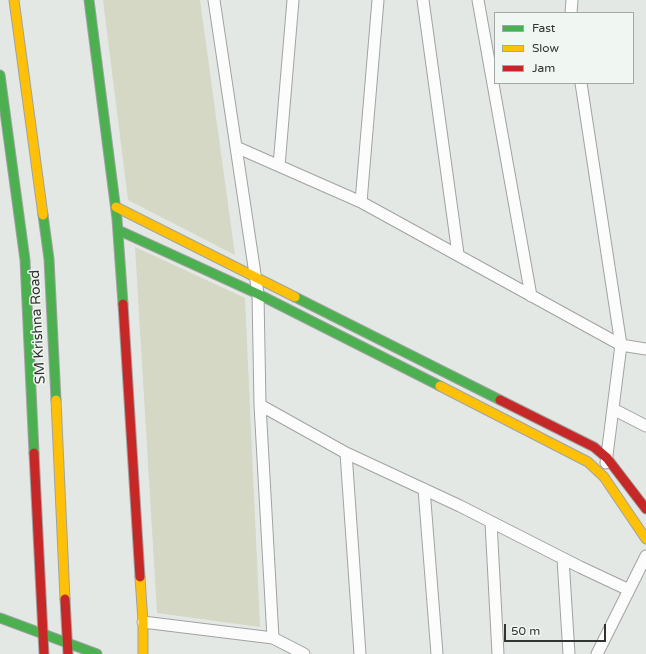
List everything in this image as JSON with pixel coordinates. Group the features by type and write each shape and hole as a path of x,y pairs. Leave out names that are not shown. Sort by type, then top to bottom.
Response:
{"main road":[{"name":"SM Krishna Road","path":"14,0 49,259 68,654"},
{"path":"89,0 118,230 143,622 143,654"},
{"name":"SM Krishna Road","path":"0,75 25,260 44,654"},
{"path":"116,207 594,447 607,458 646,509"},
{"path":"118,230 258,294 588,462 604,477 646,540"},
{"path":"0,618 97,654"}],"street":[{"path":"214,0 258,294 260,405 273,638"},
{"path":"279,166 294,0"},
{"path":"361,202 378,0"},
{"path":"423,0 458,254"},
{"path":"478,0 531,296"},
{"path":"571,12 572,0"},
{"path":"581,84 621,345 604,477"},
{"path":"236,147 361,202 621,345 646,349"},
{"path":"260,405 346,453 629,590"},
{"path":"613,409 646,426"},
{"path":"346,453 360,654"},
{"path":"424,490 437,654"},
{"path":"491,522 498,654"},
{"path":"597,654 646,556"},
{"path":"563,559 569,654"},
{"path":"143,622 273,638 304,654"}],"green space":[{"path":"103,0 200,0 235,255 128,200"},
{"path":"135,247 245,298 260,627 157,613"}],"traffic: fast":[{"path":"89,0 117,219 123,304"},
{"path":"0,75 25,260 34,453"},
{"path":"43,215 49,259 56,400"},
{"path":"118,230 258,294 440,386"},
{"path":"295,297 500,400"},
{"path":"0,618 97,654"}],"traffic: slow":[{"path":"14,0 43,215"},
{"path":"116,207 295,297"},
{"path":"440,386 588,462 604,477 646,539"},
{"path":"56,400 65,599"},
{"path":"140,577 143,622 143,654"}],"traffic: jam":[{"path":"123,304 140,577"},
{"path":"500,400 594,447 607,458 646,509"},
{"path":"34,453 44,654"},
{"path":"65,599 68,654"}]}
